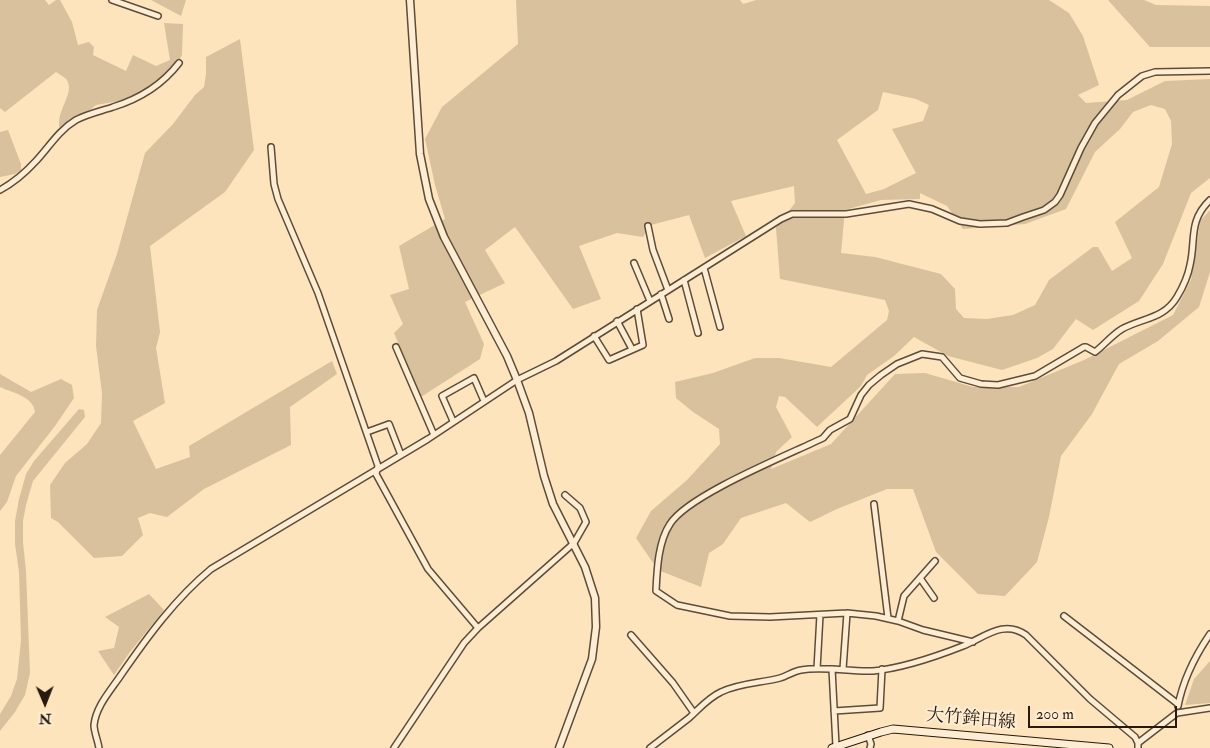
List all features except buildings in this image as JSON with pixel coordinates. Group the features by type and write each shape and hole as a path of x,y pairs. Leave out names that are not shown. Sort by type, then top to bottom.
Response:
{"main road":[{"name":"大竹鉾田線","path":"834,747 868,735 893,729 1109,748"}],"street":[{"path":"112,0 158,16"},
{"path":"410,0 420,154 430,199 444,237 517,380 530,413 544,476 553,504 574,543 593,588 596,627 594,651 587,675 559,748"},
{"path":"0,190 22,174 64,129 82,118 130,101 148,92 170,74 179,63"},
{"path":"99,748 94,727 98,713 107,696 139,648 193,584 222,561 434,435 517,380 556,361 781,218 792,214 846,214 915,204 960,220 980,224 1007,223 1044,210 1055,202 1088,134 1118,95 1149,73 1210,71"},
{"path":"271,147 274,184 278,198 318,293 378,466 376,474 428,568 478,628"},
{"path":"973,642 876,616 820,614 770,617 730,616 678,605 656,591 658,567 666,530 684,509 717,489 823,438 830,430 850,419 861,394 869,385 897,364 922,354 942,357 960,378 981,384 998,385 1035,376 1086,347 1095,352 1120,330 1164,312 1177,297 1185,280 1190,264 1192,238 1197,216 1210,200"},
{"path":"648,226 653,250 668,290"},
{"path":"634,263 650,301"},
{"path":"704,268 720,326"},
{"path":"684,280 698,332"},
{"path":"661,294 669,319"},
{"path":"594,336 609,360 643,345 637,309"},
{"path":"617,321 632,350"},
{"path":"396,347 434,435"},
{"path":"453,421 442,396 474,378 484,401"},
{"path":"367,432 389,424 401,455"},
{"path":"394,748 464,643 478,628 574,543 586,522 580,508 565,495"},
{"path":"874,504 888,618"},
{"path":"898,621 904,596 936,561"},
{"path":"920,578 934,598"},
{"path":"817,669 820,614"},
{"path":"842,669 847,614"},
{"path":"1064,616 1178,704"},
{"path":"650,748 694,713 708,698 722,691 780,678 799,670 842,669 872,671 882,669 931,658 973,642 992,632 1008,628 1020,631 1038,646 1090,699 1135,737 1138,746 1177,713 1210,708"},
{"path":"631,634 673,683 694,713"},
{"path":"1177,713 1184,683 1198,650 1210,634"},
{"path":"832,669 834,747"},
{"path":"834,711 880,708 882,669"},
{"path":"868,735 871,744 870,748"},
{"path":"97,740 104,748"}],"shaded area":[{"path":"0,0 45,0 49,5 56,0 60,0 72,22 78,45 89,42 94,47 93,55 126,71 133,55 156,66 170,60 164,23 183,24 182,55 176,66 143,97 96,105 66,129 60,129 60,116 69,90 69,84 66,79 56,72 5,112 0,108"},
{"path":"151,0 186,0 181,16"},
{"path":"516,0 740,0 743,4 756,0 1049,0 1069,13 1083,36 1099,85 1078,95 1086,103 1127,100 1165,81 1210,79 1210,178 1191,193 1163,264 1139,301 1093,330 1076,319 1053,349 1037,358 1002,370 948,356 914,337 894,356 867,375 861,386 817,427 785,397 779,396 776,407 792,437 776,452 771,469 831,444 895,374 925,373 973,387 1019,387 1084,360 1173,315 1191,280 1200,221 1210,210 1210,272 1199,307 1158,341 1119,364 1092,414 1061,456 1049,517 1037,562 1005,596 978,594 936,552 913,489 887,489 810,522 786,503 741,518 723,544 709,553 701,587 658,570 636,538 651,511 687,480 720,444 719,429 676,398 675,382 713,373 755,358 779,358 831,367 887,320 889,311 885,300 780,279 776,228 795,203 794,186 731,201 746,236 705,258 689,215 651,225 643,237 617,233 579,246 601,299 573,309 515,227 485,250 505,283 465,302 484,344 480,359 421,397 394,333 403,324 390,295 409,289 399,246 445,219 425,139 442,107 518,44","holes":["883,92 916,99 929,105 923,121 892,129 916,173 884,189 866,194 837,140 878,110","1151,105 1165,109 1171,121 1172,144 1159,187 1115,222 1132,258 1112,271 1098,247 1093,247 1049,280 1035,305 1013,315 987,319 964,318 956,309 955,289 941,274 875,257 841,253 845,210 881,200 920,199 920,193 947,206 963,229 1025,224 1066,209 1095,152 1120,129 1133,112"]},
{"path":"1108,0 1144,0 1156,5 1210,6 1210,47 1150,47"},
{"path":"240,39 254,150 225,192 150,246 160,332 156,348 165,403 133,421 156,469 190,457 189,446 332,361 337,374 290,407 291,445 204,489 167,517 150,513 138,518 143,535 122,556 94,558 58,522 51,518 50,485 65,463 87,444 101,423 102,393 96,346 97,310 117,254 145,153 173,124 195,95 204,87 206,57"},
{"path":"8,130 21,164 21,170 15,174 0,177 0,132"},
{"path":"0,374 31,392 61,379 72,385 74,398 16,476 7,502 0,511 0,455 35,412 31,402 16,393 0,387"},
{"path":"79,409 84,410 85,417 33,481 26,505 23,521 23,542 30,673 25,695 0,731 0,714 11,696 17,679 21,640 19,572 15,544 15,521 19,499 26,474 34,461"},
{"path":"149,594 164,610 114,675 98,651 114,648 119,627 105,617"},
{"path":"1210,661 1210,703 1185,705 1194,679"}]}
